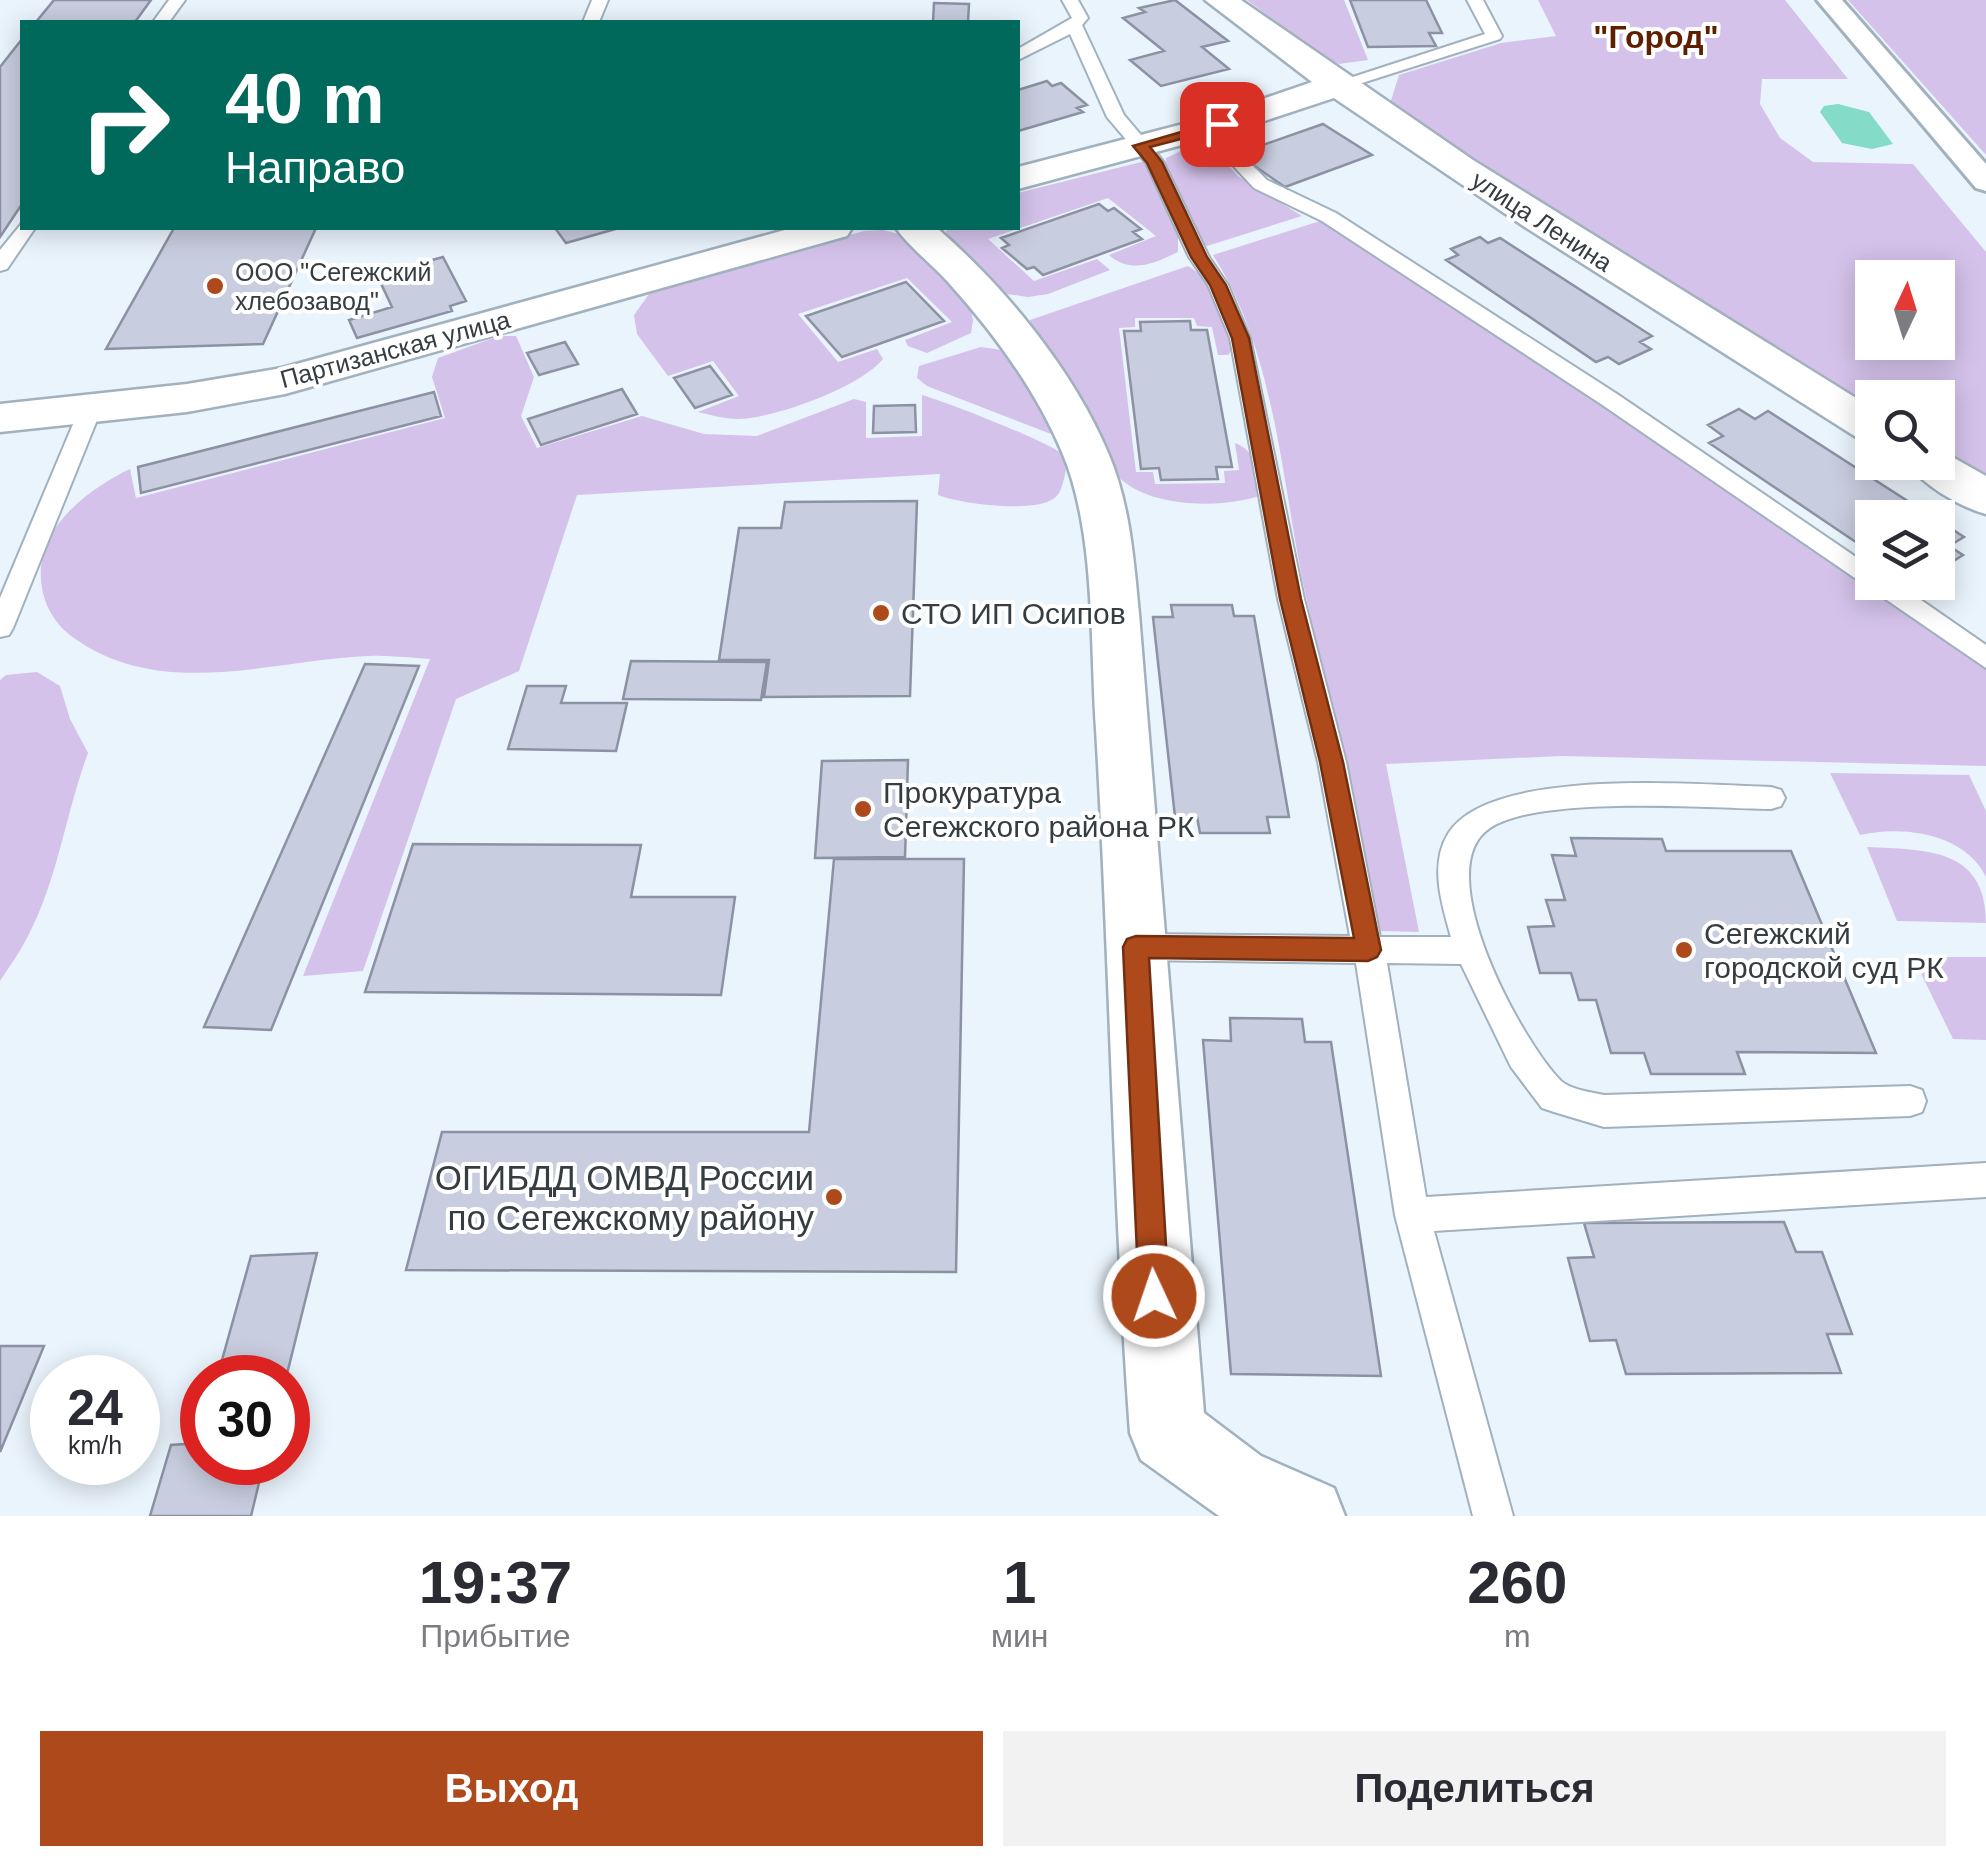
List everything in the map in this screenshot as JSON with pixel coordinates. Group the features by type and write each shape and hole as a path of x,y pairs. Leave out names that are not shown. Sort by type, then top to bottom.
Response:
{"street":[{"name":"улица Ленина","path":"1221,0 1334,86 1584,249 1855,416"},
{"path":"1829,0 1986,182"},
{"path":"1020,177 1222,124 1334,86"},
{"name":"Партизанская улица","path":"0,418 90,410 285,380 787,235 820,230"},
{"path":"918,230 938,246 977,291 1048,386 1088,458 1112,608 1136,947 1154,1296 1168,1433 1234,1483 1306,1516"},
{"path":"1955,478 1986,498"}],"lane":[{"path":"1334,86 1494,36 1476,0"},
{"path":"1020,54 1072,12 1116,117 1154,162 1199,257 1218,285 1240,338 1291,599 1332,762 1378,988 1412,1216 1493,1516"},
{"path":"1222,124 1229,155 1247,173 1305,208 1329,216 1609,398 1855,568"},
{"path":"0,265 24,230"},
{"path":"0,628 90,410"},
{"path":"1902,600 1986,658"},
{"path":"1771,798 1578,796 1532,800 1486,814 1460,836 1452,869 1470,951 1522,1057 1554,1097 1604,1111 1910,1101"},
{"path":"1136,947 1470,951"},
{"path":"1412,1216 1986,1180"}],"shaded area":[{"path":"1247,0 1344,0 1368,60 1339,64 1325,58"},
{"path":"1538,0 1785,0 1848,79 1762,79 1760,104 1780,138 1813,162 1913,164 1986,252 1986,476 1955,457 1955,380 1855,380 1855,395 1389,107 1399,75 1501,43 1556,36"},
{"path":"1848,0 1986,0 1986,155"},
{"path":"1838,104 1869,112 1893,144 1872,149 1842,143 1820,112 1824,106"},
{"path":"1196,144 1214,150 1238,176 1302,216 1207,246 1200,243 1165,167 1166,158"},
{"path":"1145,161 1178,235 1178,252 1134,266 1109,255 1156,236 1108,198 1020,228 1020,192"},
{"path":"1320,221 1603,404 1855,579 1855,600 1885,600 1986,670 1986,766 1561,756 1386,764 1419,932 1380,931 1306,597 1264,377 1234,294 1213,255"},
{"path":"883,230 915,238 970,306 971,333 927,353 908,346 905,340 952,322 907,278 798,314 838,362 877,349 883,359 855,380 815,399 738,419 698,412 739,396 713,361 668,376 637,334 634,315 649,294 664,287 864,231"},
{"path":"1014,230 988,239 1034,281 1097,259 1110,270 1048,294 1028,297 999,293 950,242 946,231"},
{"path":"1188,266 1212,291 1233,349 1228,355 1218,355 1212,327 1197,326 1194,318 1135,318 1135,327 1119,328 1136,472 1153,472 1155,484 1225,483 1224,471 1239,470 1235,443 1253,458 1259,496 1204,504 1163,499 1128,485 1108,464 1076,389 1038,338 1030,320"},
{"path":"499,336 516,336 534,377 521,416 537,448 642,416 704,434 757,436 854,399 866,402 866,438 922,436 922,395 1057,450 1065,459 1065,476 1053,499 1029,506 979,504 938,495 940,474 577,495 519,671 456,699 363,971 303,976 430,659 369,656 218,672 143,668 108,657 58,624 42,588 44,550 61,520 74,507 101,485 130,469 136,498 445,418 432,377 438,358"},
{"path":"981,347 1008,351 1064,439 927,386 917,378 919,366"},
{"path":"37,672 60,686 70,719 88,753 39,913 0,981 0,680 6,675"},
{"path":"1830,773 1969,775 1986,811 1986,877 1964,850 1931,836 1895,831 1860,835"},
{"path":"1867,847 1930,852 1964,866 1976,879 1986,923 1897,921"},
{"path":"1913,957 1986,957 1986,1040 1953,1039"}],"building":[{"path":"54,0 151,0 136,20 38,20"},
{"path":"1175,0 1228,41 1202,47 1229,69 1161,86 1130,60 1164,51 1123,18 1145,12 1139,8"},
{"path":"1350,0 1426,0 1442,33 1429,33 1436,46 1368,47"},
{"path":"934,3 969,4 968,20 933,20"},
{"path":"20,42 20,207 0,237 0,67"},
{"path":"1047,81 1052,86 1061,83 1087,105 1077,108 1083,112 1020,130 1020,89"},
{"path":"1323,124 1372,155 1285,187 1237,154"},
{"path":"1099,204 1108,211 1114,208 1141,229 1133,232 1142,239 1043,275 1034,267 1027,269 1002,248 1009,245 1001,238"},
{"name":"ООО \"Сегежский хлебозавод\"","path":"173,230 315,230 263,344 106,349"},
{"path":"556,230 612,230 566,243"},
{"path":"1480,237 1488,243 1500,238 1652,336 1640,342 1651,349 1619,364 1608,357 1596,362 1446,260 1458,255 1451,249"},
{"path":"443,257 466,301 450,306 452,311 357,338 349,320 392,307 377,275"},
{"path":"906,282 944,321 842,357 806,316"},
{"path":"1190,321 1191,330 1207,330 1232,467 1216,467 1218,479 1161,480 1159,468 1141,469 1124,331 1141,331 1140,322"},
{"path":"565,342 578,364 539,375 527,353"},
{"path":"710,366 732,395 695,408 674,378"},
{"path":"622,389 637,414 541,445 528,419"},
{"path":"434,392 441,416 141,493 138,467"},
{"path":"915,405 916,432 873,433 874,406"},
{"path":"1739,409 1755,419 1768,411 1855,467 1855,480 1875,480 1906,500 1855,500 1855,542 1709,443 1723,436 1708,425"},
{"path":"917,501 910,696 764,697 769,660 719,660 739,528 781,528 785,502"},
{"path":"1171,605 1232,605 1234,616 1254,616 1289,817 1267,817 1270,833 1200,833 1197,817 1175,817 1153,617 1173,617"},
{"path":"631,661 767,662 761,700 623,699"},
{"path":"365,664 419,666 271,1030 204,1027"},
{"path":"527,686 566,686 561,703 627,703 616,751 508,749"},
{"name":"Прокуратура Сегежского района РК","path":"908,760 905,857 815,858 822,761"},
{"name":"Сегежский городской суд РК","path":"1571,838 1662,839 1666,851 1791,851 1876,1053 1737,1052 1745,1074 1651,1074 1644,1053 1611,1053 1596,1000 1579,1000 1571,973 1540,973 1528,927 1554,926 1546,900 1565,900 1552,855 1576,856"},
{"path":"413,844 641,845 631,897 735,897 721,995 365,992"},
{"path":"834,859 964,859 956,1272 406,1270 442,1132 809,1132"},
{"path":"1230,1018 1302,1019 1305,1042 1331,1042 1381,1376 1231,1374 1203,1040 1231,1041"},
{"path":"1784,1222 1796,1252 1822,1252 1852,1334 1827,1334 1841,1373 1626,1374 1616,1340 1590,1341 1568,1258 1594,1257 1584,1223"},
{"path":"317,1253 292,1355 223,1355 251,1256"},
{"path":"0,1346 44,1346 40,1355 30,1355 30,1380 0,1452"},
{"path":"180,1444 180,1485 258,1485 251,1516 150,1516 171,1445"}],"place":[{"name":"ООО \"Сегежский хлебозавод\"","path":"215,286"},
{"name":"СТО ИП Осипов","path":"881,613"},
{"name":"Прокуратура Сегежского района РК","path":"863,809"},
{"name":"Сегежский городской суд РК","path":"1684,950"},
{"name":"ОГИБДД ОМВД России по Сегежскому району","path":"834,1197"}],"district":[{"name":"\"Город\"","path":"1656,37"}],"route":[{"path":"1154,1296 1136,947 1368,950 1332,762 1291,599 1240,338 1218,285 1199,257 1154,162 1140,146 1222,124"}]}
